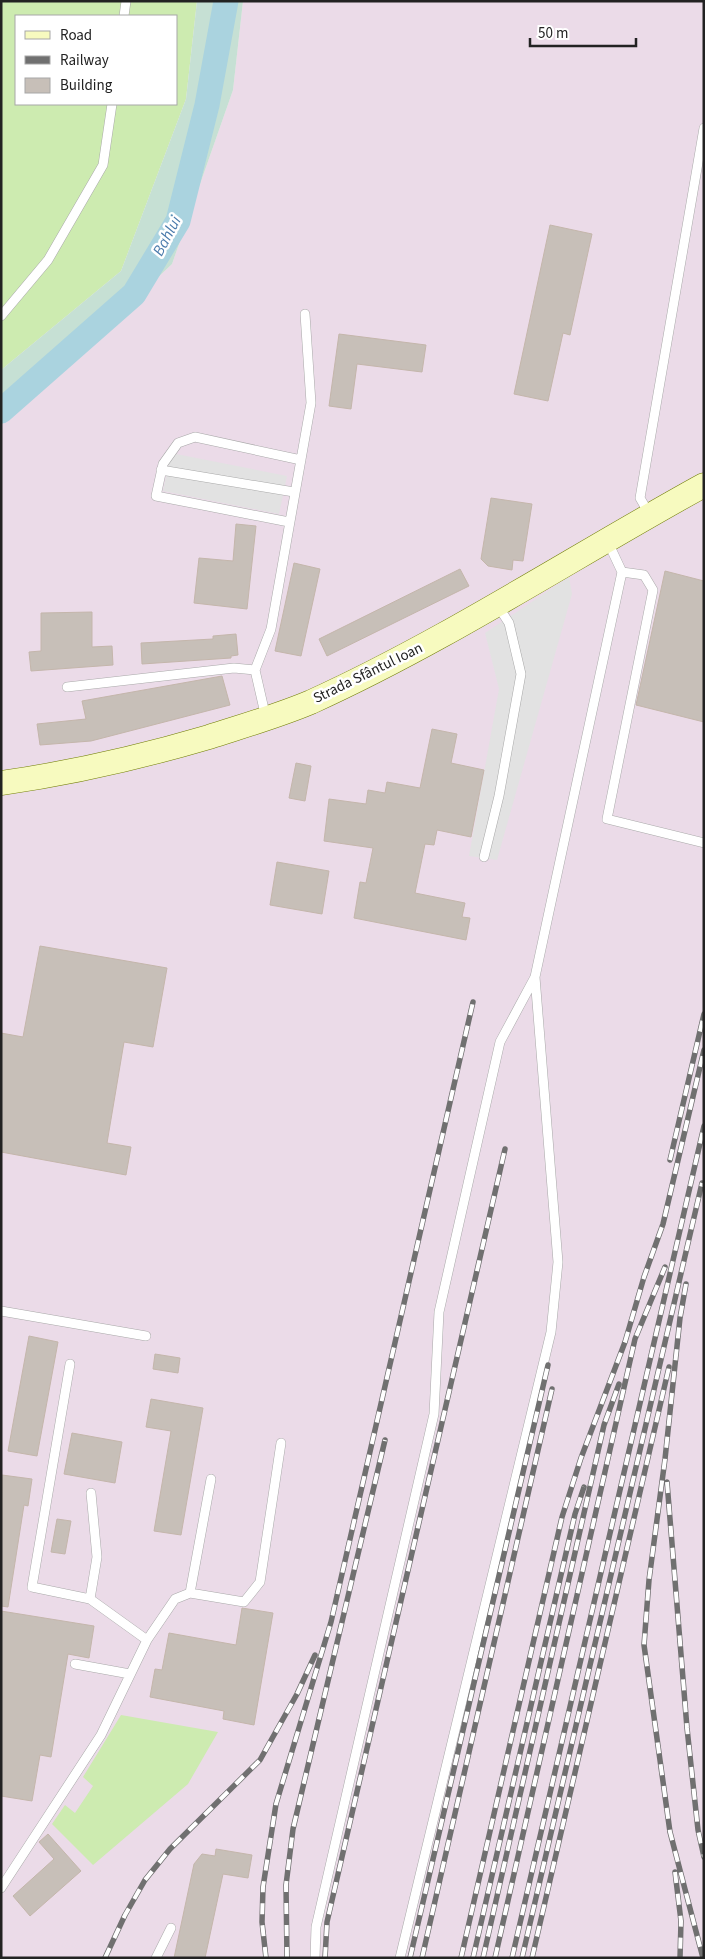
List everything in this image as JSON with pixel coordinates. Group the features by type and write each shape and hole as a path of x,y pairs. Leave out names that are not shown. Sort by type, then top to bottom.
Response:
{"main road":[{"name":"Strada Sfântul Ioan","path":"1,783 45,776 166,749 266,719 310,702 420,648 704,485"}],"lane":[{"path":"124,15 126,1"},
{"path":"1,316 48,260 103,166 112,105"},
{"path":"650,515 640,498 704,128"},
{"path":"266,719 255,670 271,629 287,548 289,522 311,403 305,314"},
{"path":"289,522 156,496 163,464 178,443 194,437 301,460"},
{"path":"162,470 294,492"},
{"path":"314,1958 316,1927 434,1414 441,1302 500,1042 535,977 622,572 606,540"},
{"path":"622,572 644,575 653,590 607,819 704,843"},
{"path":"484,856 499,796 521,674 509,623 496,604"},
{"path":"67,687 234,668 255,670"},
{"path":"400,1958 551,1332 558,1262 535,977"},
{"path":"1,1311 146,1336"},
{"path":"70,1364 32,1587 90,1599 147,1640"},
{"path":"1,1888 101,1736 147,1640 175,1600 190,1593 244,1602 260,1582 281,1443"},
{"path":"190,1593 210,1479"},
{"path":"90,1599 97,1557 91,1493"},
{"path":"75,1664 130,1674"},
{"path":"156,1958 171,1928"}],"shaded area":[{"path":"243,1 704,1 704,1958 1,1958 1,425 172,264 233,90"},
{"path":"171,453 287,476 279,514 163,491"},
{"path":"569,577 572,594 497,860 469,856 499,689 485,633"}],"green space":[{"path":"1,1 197,1 186,99 121,271 1,370"},
{"path":"197,1 243,1 233,90 172,264 1,425 1,370 121,271 186,99"},
{"path":"121,1715 218,1732 188,1784 93,1865 52,1824 65,1805 75,1813 93,1786 83,1777"}],"building":[{"path":"550,225 592,234 570,335 563,333 548,401 514,394"},
{"path":"339,334 426,345 422,372 357,364 351,409 329,406"},
{"path":"491,498 532,504 523,561 513,560 512,570 488,566 481,559"},
{"path":"236,524 256,526 247,609 194,603 199,558 233,561"},
{"path":"294,563 320,569 301,656 275,651"},
{"path":"460,569 469,586 327,656 319,639"},
{"path":"665,571 704,581 704,722 636,705"},
{"path":"92,612 92,647 112,646 113,665 31,671 29,652 41,651 41,613"},
{"path":"236,634 238,655 231,656 231,658 142,664 141,643 213,639 213,636"},
{"path":"222,676 230,705 91,741 40,745 37,724 86,719 82,701"},
{"path":"432,729 457,734 451,763 484,770 471,837 437,830 434,845 425,844 415,893 465,903 462,917 470,918 466,940 354,918 360,882 366,883 373,848 324,841 329,799 366,804 368,790 385,793 387,782 420,788"},
{"path":"296,763 311,766 305,801 289,798"},
{"path":"277,862 329,871 322,914 270,905"},
{"path":"40,946 167,968 153,1047 124,1042 107,1143 131,1147 126,1175 1,1152 1,1033 23,1037"},
{"path":"29,1336 58,1342 37,1456 8,1451"},
{"path":"155,1354 180,1358 178,1373 153,1369"},
{"path":"151,1399 203,1408 181,1535 154,1531 171,1431 146,1427"},
{"path":"72,1433 122,1442 115,1483 64,1474"},
{"path":"2,1475 32,1479 28,1506 24,1505 8,1607 1,1606"},
{"path":"57,1519 71,1521 65,1554 51,1552"},
{"path":"242,1608 273,1613 254,1725 223,1719 224,1711 150,1697 155,1669 162,1670 169,1633 236,1645"},
{"path":"1,1611 94,1626 89,1658 68,1654 51,1757 40,1755 32,1801 1,1796"},
{"path":"48,1834 81,1871 30,1916 13,1896 54,1859 39,1842"},
{"path":"216,1849 252,1855 248,1878 223,1874 205,1958 174,1958 194,1864 202,1854 215,1856"}],"waterway":[{"name":"Bahlui","path":"1,411 134,294 178,221 207,105 226,1"}],"railway":[{"path":"266,1958 262,1922 263,1887 276,1804 331,1622 473,1002"},
{"path":"670,1160 704,1014"},
{"path":"461,1958 562,1517 581,1458 625,1342 644,1277 663,1224 704,1050"},
{"path":"512,1958 704,1126"},
{"path":"325,1958 327,1922 505,1149"},
{"path":"522,1958 702,1183"},
{"path":"495,1958 635,1339 665,1267"},
{"path":"686,1284 680,1318 665,1459 649,1580 644,1645 670,1832 703,1958"},
{"path":"410,1958 548,1365"},
{"path":"532,1958 669,1367"},
{"path":"483,1958 604,1425 619,1384"},
{"path":"422,1958 552,1389"},
{"path":"287,1958 286,1885 293,1829 385,1440"},
{"path":"667,1482 687,1728 698,1830 704,1857"},
{"path":"473,1958 575,1514 584,1487"},
{"path":"105,1958 125,1915 145,1880 170,1849 260,1760 297,1694 315,1655"},
{"path":"675,1872 681,1921 680,1958"}]}
